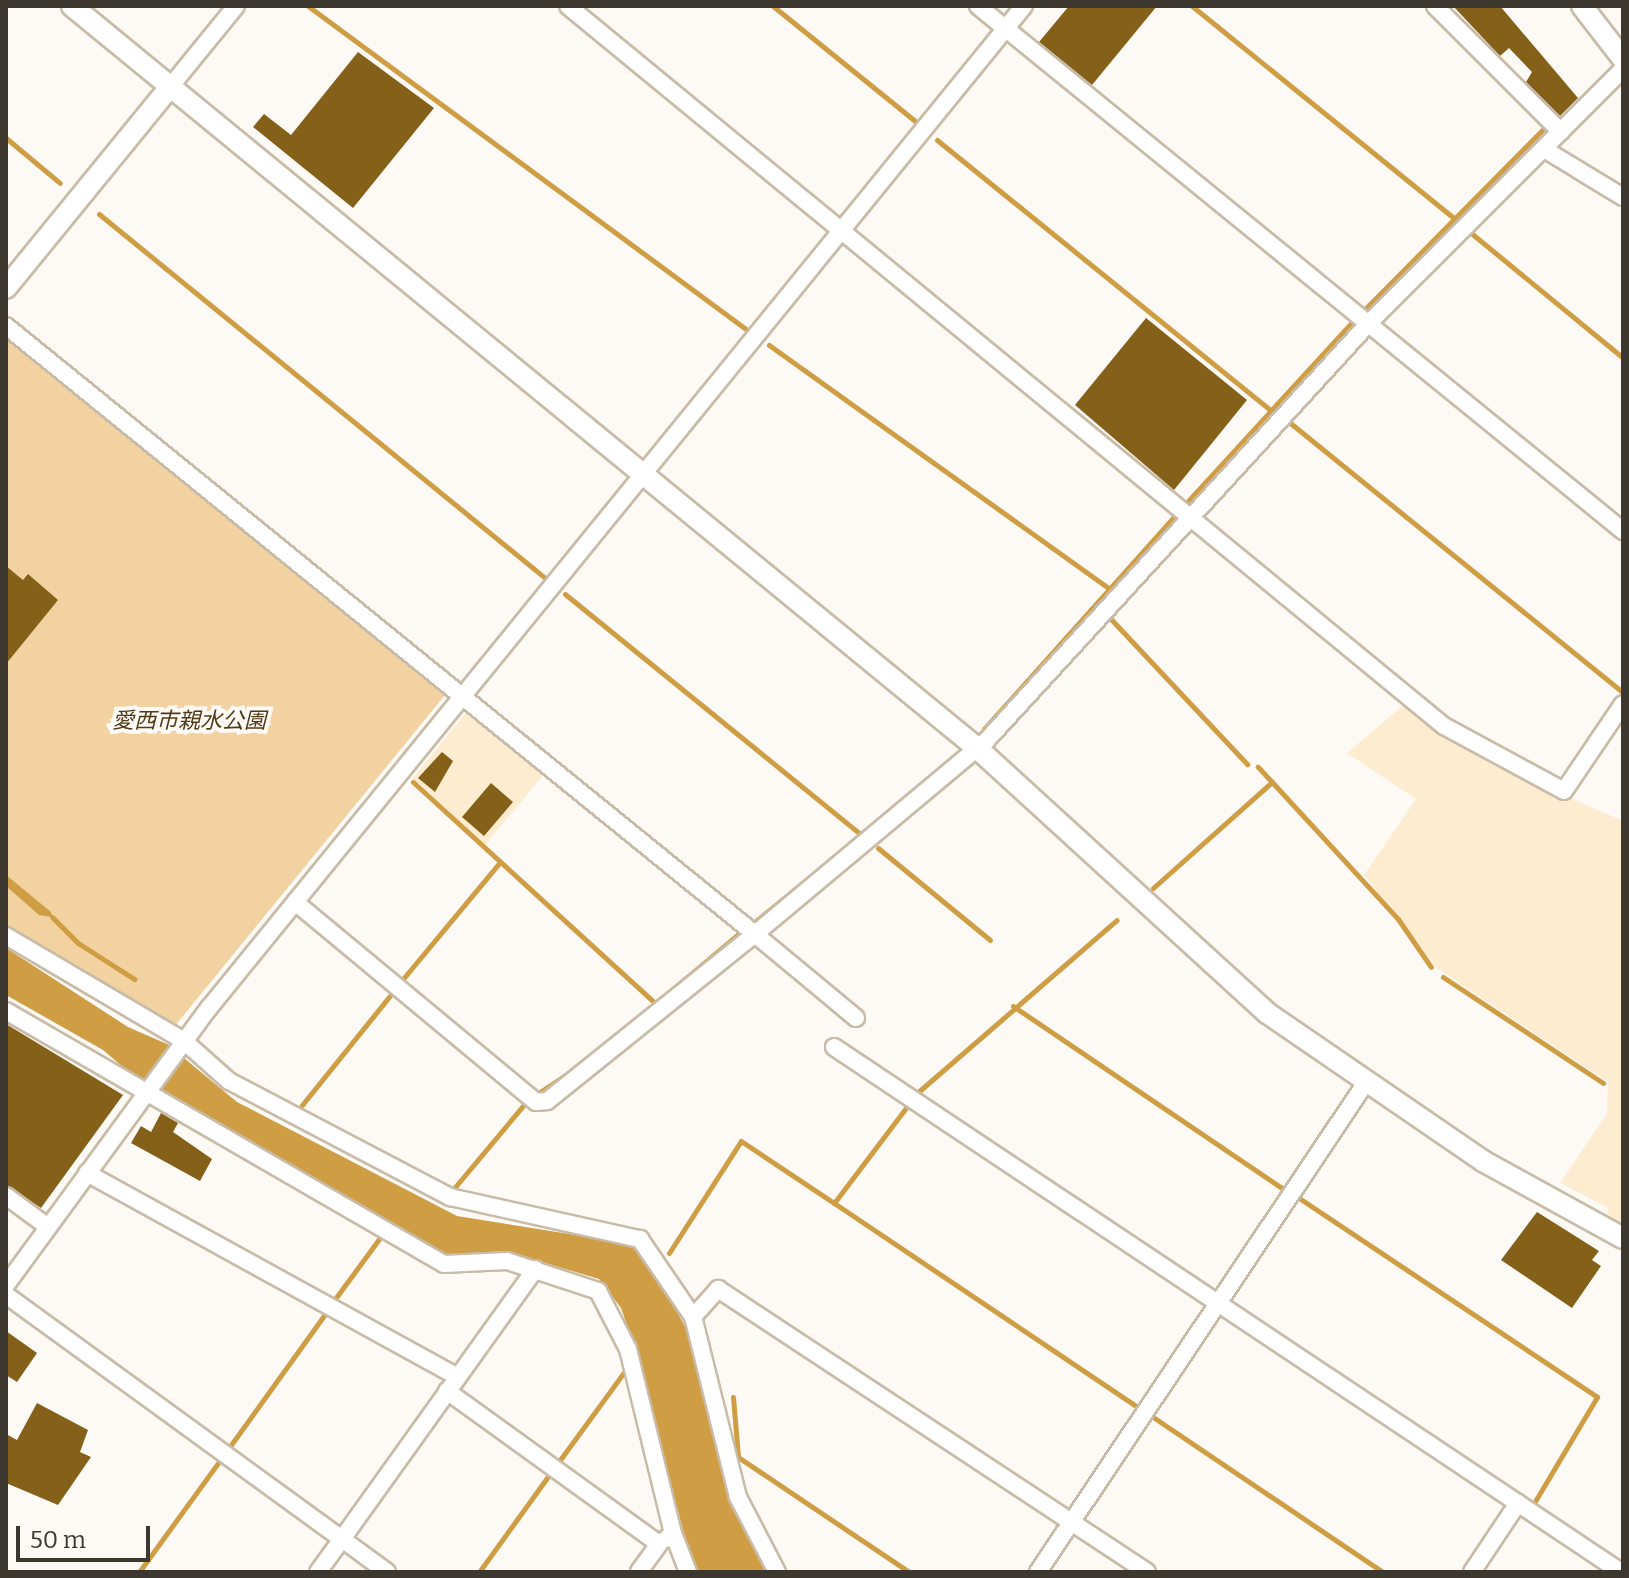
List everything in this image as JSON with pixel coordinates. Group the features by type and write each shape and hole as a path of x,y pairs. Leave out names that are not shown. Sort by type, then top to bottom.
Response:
{"street":[{"path":"72,6 977,748 1162,924 1267,1013 1483,1161 1623,1238"},
{"path":"6,288 236,6"},
{"path":"568,6 1191,514 1444,726 1564,791 1623,704"},
{"path":"978,6 1623,531"},
{"path":"6,1285 182,1043 1024,6"},
{"path":"1435,6 1561,132"},
{"path":"1582,6 1623,58"},
{"path":"295,902 536,1102 547,1101 912,810 977,748 1369,323 1623,69"},
{"path":"1544,149 1623,197"},
{"path":"6,326 856,1018"},
{"path":"6,936 182,1043 229,1081 459,1201 640,1239 693,1317 738,1497 777,1572"},
{"path":"6,1011 104,1062 144,1094 444,1264 507,1261 582,1283 607,1302 628,1349 673,1533 688,1572"},
{"path":"834,1047 1621,1572"},
{"path":"1038,1572 1367,1081"},
{"path":"87,1173 458,1377"},
{"path":"6,1196 48,1227"},
{"path":"318,1572 535,1269"},
{"path":"693,1317 709,1292 731,1296 1147,1572"},
{"path":"6,1295 387,1572"},
{"path":"447,1391 659,1544"},
{"path":"1472,1572 1518,1503"},
{"path":"639,1572 659,1544 673,1533"}],"shaded area":[{"path":"1408,701 1491,763 1623,821 1623,1225 1607,1217 1608,1208 1560,1183 1607,1113 1608,1082 1435,967 1364,875 1416,799 1347,753"},
{"path":"469,709 546,772 485,845 413,778"},
{"path":"6,875 51,912 52,917 39,915 6,886"},
{"path":"6,948 128,1027 167,1044 237,1102 457,1216 626,1243 643,1253 689,1333 730,1502 768,1572 694,1572 637,1354 621,1308 599,1279 515,1254 442,1258 159,1098 103,1050 6,995"}],"green space":[{"name":"愛西市親水公園","path":"6,331 445,695 174,1027 6,927"}],"building":[{"path":"1069,6 1157,6 1092,85 1039,42"},
{"path":"1453,6 1500,6 1578,98 1560,116 1526,82 1532,72 1509,48 1500,56"},
{"path":"358,52 434,108 353,208 253,127 264,114 291,135"},
{"path":"1146,318 1247,400 1174,490 1075,405"},
{"path":"6,566 23,580 28,574 58,600 6,664"},
{"path":"442,752 453,761 435,792 418,778"},
{"path":"491,783 513,802 484,836 462,817"},
{"path":"6,1024 123,1095 41,1208 6,1185"},
{"path":"161,1113 178,1123 173,1132 212,1159 200,1181 131,1143 141,1126 151,1132"},
{"path":"1537,1212 1599,1251 1592,1260 1601,1266 1572,1308 1501,1260"},
{"path":"6,1331 37,1353 17,1382 6,1375"},
{"path":"37,1403 88,1430 80,1452 91,1457 58,1505 6,1483 6,1434 17,1440"}],"waterway":[{"path":"308,6 746,329"},
{"path":"773,6 916,122"},
{"path":"1192,6 1456,220"},
{"path":"1365,309 1543,129"},
{"path":"6,138 60,183"},
{"path":"937,140 1272,411"},
{"path":"99,214 544,577"},
{"path":"1471,233 1623,358"},
{"path":"1188,501 1353,321"},
{"path":"769,345 1108,588"},
{"path":"1289,422 1623,692"},
{"path":"984,729 1176,514"},
{"path":"565,594 865,838"},
{"path":"1109,617 1247,764"},
{"path":"1153,888 1272,782 1258,767"},
{"path":"413,782 656,1004"},
{"path":"1272,782 1398,919 1431,967"},
{"path":"878,848 990,940"},
{"path":"752,924 841,852"},
{"path":"402,980 500,862"},
{"path":"52,917 78,943 134,979"},
{"path":"917,1093 1117,920"},
{"path":"655,1004 742,931"},
{"path":"1443,977 1603,1083"},
{"path":"302,1105 393,992"},
{"path":"1013,1006 1285,1190"},
{"path":"540,1092 576,1068"},
{"path":"455,1187 527,1101"},
{"path":"669,1253 741,1141 834,1203 909,1104"},
{"path":"1296,1196 1597,1397 1533,1505"},
{"path":"834,1203 1140,1409"},
{"path":"332,1303 379,1239"},
{"path":"228,1449 327,1311"},
{"path":"557,1464 627,1368"},
{"path":"733,1397 738,1457 909,1572"},
{"path":"1150,1415 1383,1572"},
{"path":"139,1572 218,1463"},
{"path":"479,1572 551,1472"}]}
